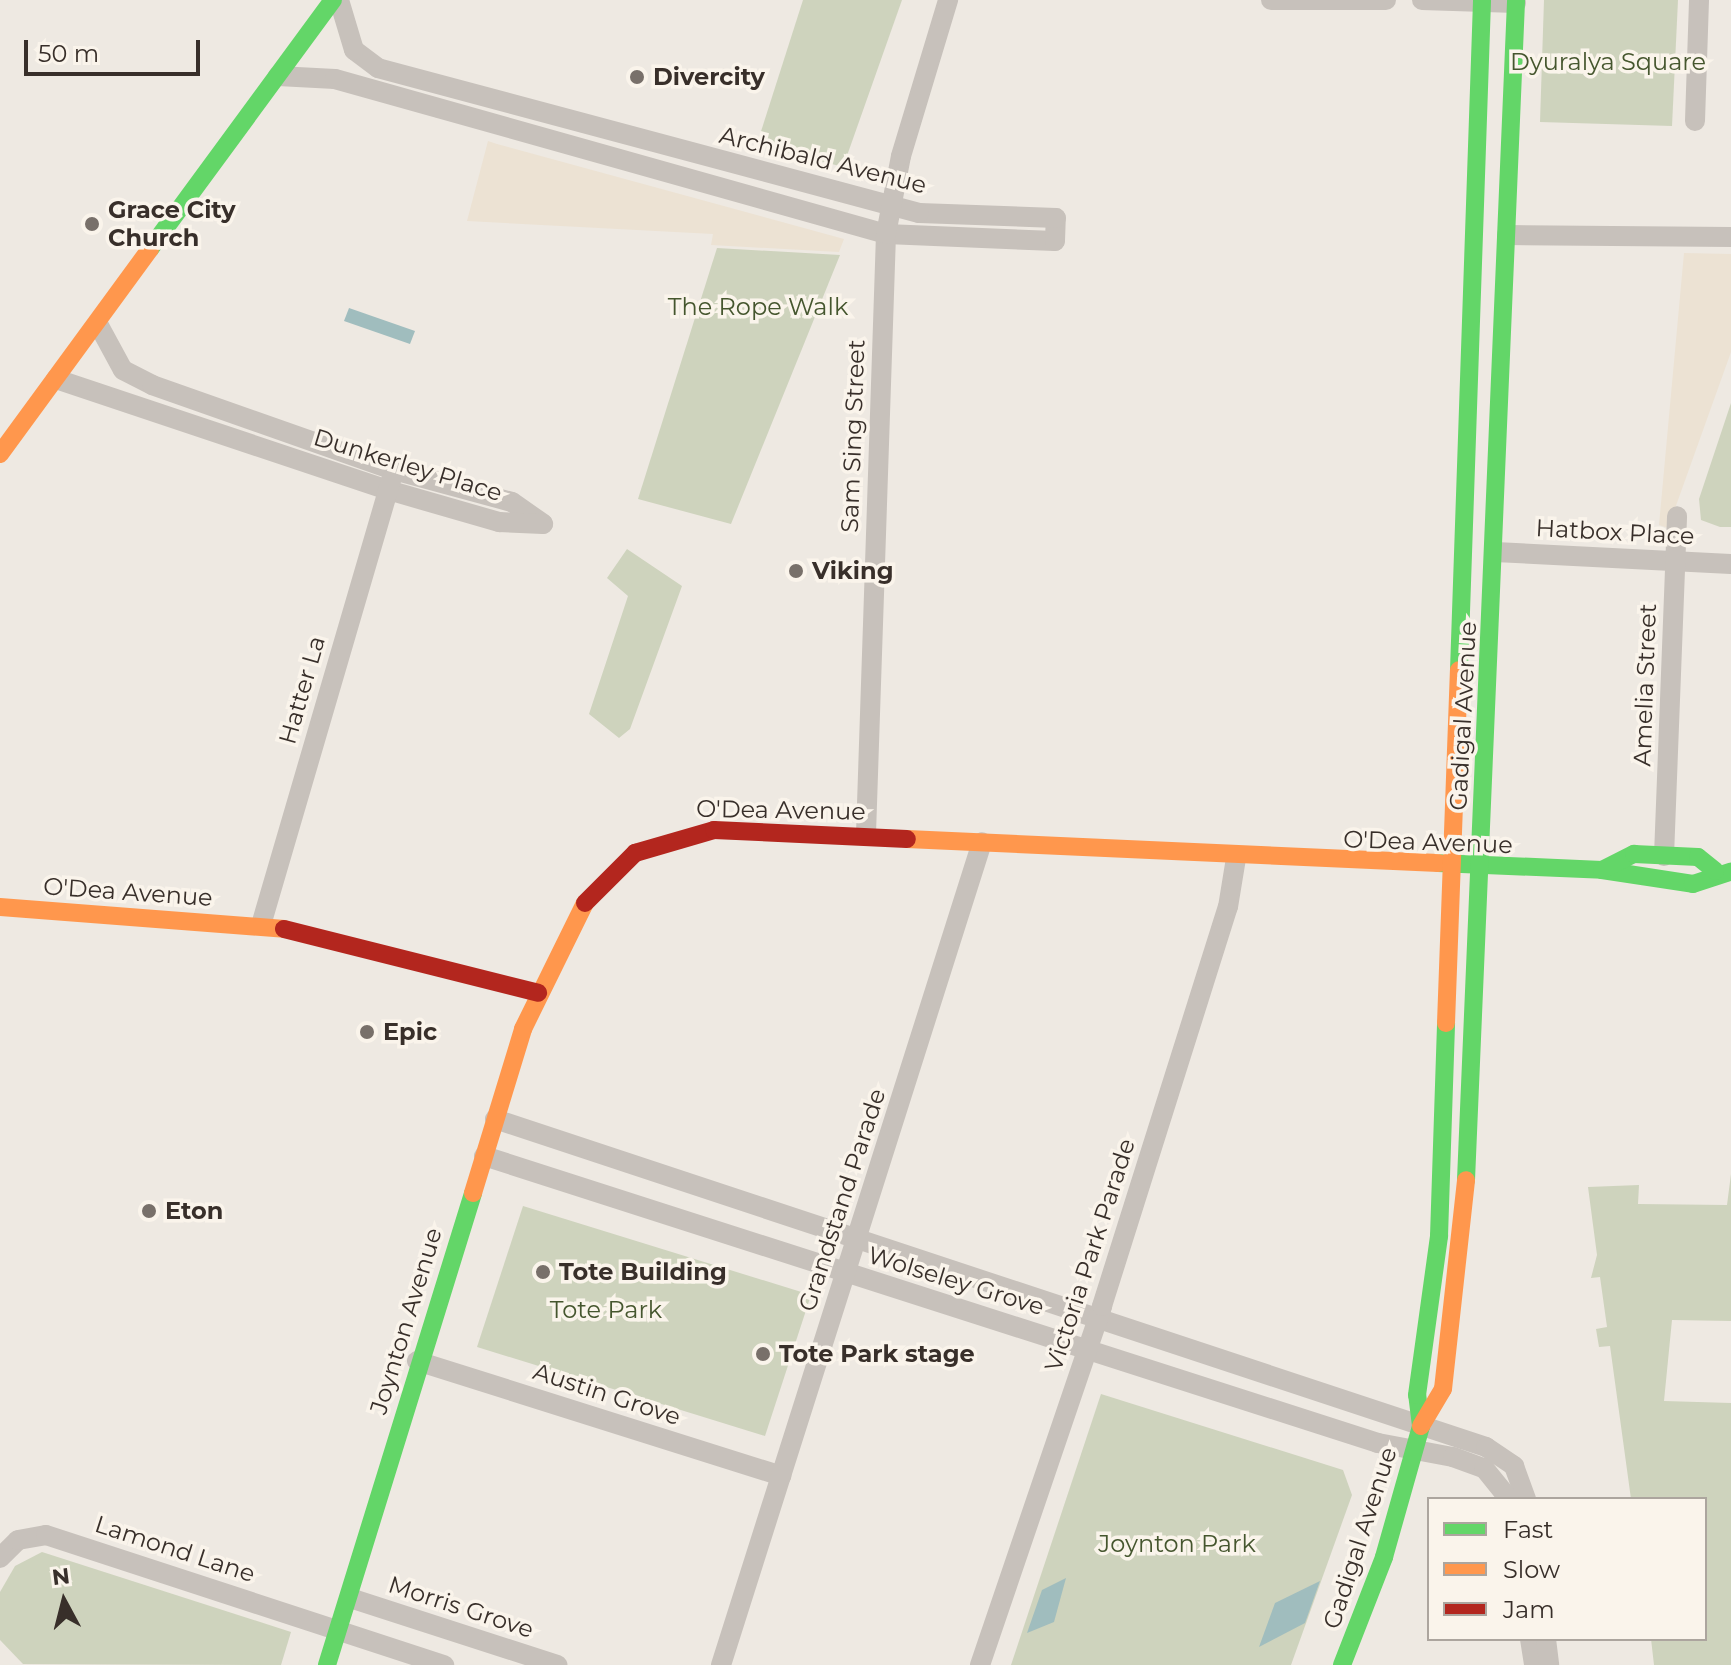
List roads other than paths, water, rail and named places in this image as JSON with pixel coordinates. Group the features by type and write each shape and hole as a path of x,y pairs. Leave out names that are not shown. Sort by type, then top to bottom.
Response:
{"street":[{"path":"0,454 336,0"},
{"name":"Archibald Avenue","path":"278,76 335,79 886,234 1055,241 1056,218 889,205 637,140 378,68 354,50 336,0"},
{"name":"Sam Sing Street","path":"866,834 886,234 889,205 948,0"},
{"path":"1271,0 1386,0"},
{"path":"1422,0 1516,1"},
{"path":"1695,121 1699,0"},
{"name":"Gadigal Avenue","path":"1342,1665 1421,1426 1417,1395 1439,1236 1482,1"},
{"name":"Gadigal Avenue","path":"1421,1426 1440,1401 1461,1275 1495,552 1516,1"},
{"path":"632,161 637,140"},
{"path":"1507,235 1731,237"},
{"name":"Dunkerley Place","path":"56,379 391,480 512,502 543,524 499,522 391,480 152,385 123,370 98,324"},
{"name":"Hatter La","path":"261,925 391,480"},
{"name":"Amelia Street","path":"1664,856 1677,516"},
{"name":"Hatbox Place","path":"1495,552 1731,564"},
{"name":"O'Dea Avenue","path":"0,907 312,931 538,993 601,881 657,841 714,830 866,834 1236,858 1602,870 1693,884 1723,872"},
{"name":"Grandstand Parade","path":"721,1665 982,842"},
{"name":"O'Dea Avenue","path":"1602,870 1634,854 1698,857 1723,872"},
{"name":"Victoria Park Parade","path":"980,1665 1098,1320 1228,907 1236,858"},
{"name":"Joynton Avenue","path":"327,1665 350,1598 417,1361 538,993"},
{"name":"Wolseley Grove","path":"495,1119 856,1244 1098,1320 1502,1454 1525,1497"},
{"name":"Wolseley Grove","path":"484,1156 846,1275 1415,1450 1484,1468 1507,1497"},
{"name":"Austin Grove","path":"417,1361 781,1476"},
{"name":"Lamond Lane","path":"0,1558 18,1540 46,1535 339,1631"},
{"name":"Morris Grove","path":"350,1598 557,1665"},
{"path":"339,1631 444,1665"},
{"path":"1530,1641 1534,1665"},
{"path":"1546,1641 1549,1665"}],"water":[{"path":"349,308 415,331 410,344 344,321"},
{"path":"1066,1578 1054,1622 1027,1633 1042,1590"},
{"path":"1320,1581 1305,1623 1259,1647 1275,1603"}],"place":[{"name":"Divercity","path":"637,77"},
{"name":"Grace City Church","path":"92,224"},
{"name":"Viking","path":"796,571"},
{"name":"Epic","path":"367,1032"},
{"name":"Eton","path":"149,1211"},
{"name":"Tote Building","path":"543,1272"},
{"name":"Tote Park stage","path":"763,1354"}],"park label":[{"name":"Dyuralya Square","path":"1608,62"},
{"name":"The Rope Walk","path":"758,307"},
{"name":"Tote Park","path":"606,1310"},
{"name":"Joynton Park","path":"1177,1544"}]}
